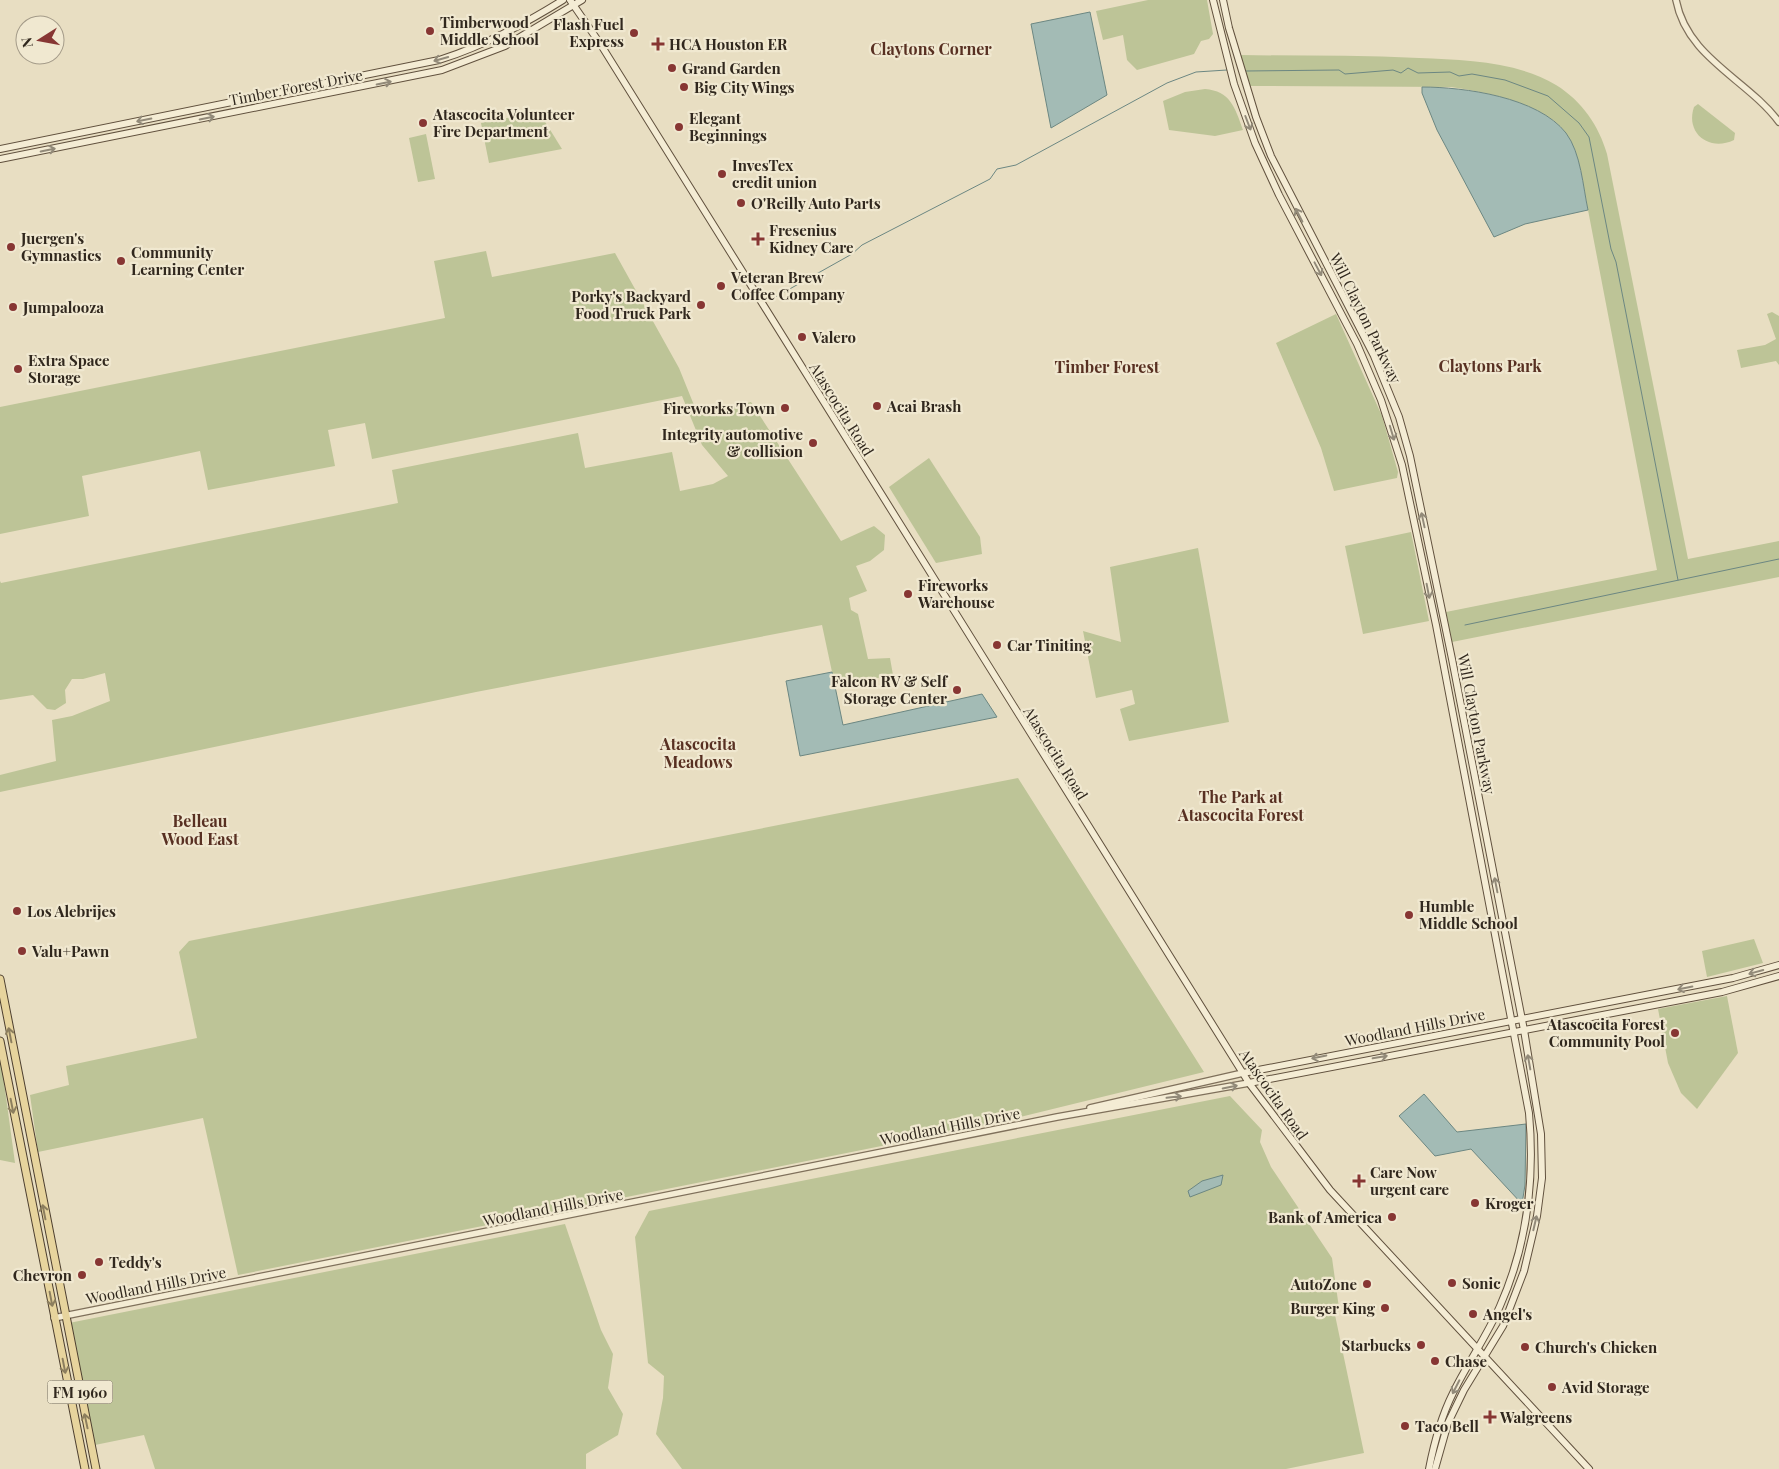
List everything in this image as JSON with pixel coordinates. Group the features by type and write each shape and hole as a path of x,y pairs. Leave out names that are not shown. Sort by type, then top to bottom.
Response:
{"main road":[{"name":"Timber Forest Drive","path":"2,148 439,60 466,52 502,36 563,0"},
{"name":"Timber Forest Drive","path":"3,159 442,70 505,46 571,3 582,0"},
{"name":"Will Clayton Parkway","path":"1213,0 1232,77 1255,143 1282,202 1350,329 1384,408 1402,465 1529,1113 1531,1147 1530,1191 1519,1253 1500,1306 1453,1394 1438,1429 1429,1469"},
{"name":"Will Clayton Parkway","path":"1223,0 1228,25 1256,117 1291,197 1374,356 1394,404 1410,456 1488,840 1524,1030 1541,1134 1540,1187 1537,1216 1524,1271 1503,1326 1464,1390 1446,1431 1435,1469"},
{"name":"Atascocita Road","path":"571,3 596,37 1249,1083 1330,1190 1589,1469"},
{"path":"1219,27 1228,25"},
{"path":"170,115 172,125"},
{"path":"2,148 3,159"},
{"path":"1282,202 1291,197"},
{"path":"1350,329 1357,324"},
{"path":"1384,408 1394,404"},
{"path":"1422,560 1431,558"},
{"path":"1460,756 1470,754"},
{"path":"1477,843 1488,840"},
{"name":"Woodland Hills Drive","path":"1243,1073 1733,978 1779,965"},
{"name":"Woodland Hills Drive","path":"1249,1083 1722,992 1779,976"},
{"name":"FM 1960","path":"0,979 96,1469"},
{"name":"FM 1960","path":"0,1040 84,1469"},
{"path":"1416,1040 1416,1051"},
{"path":"1438,1429 1446,1431"}],"street":[{"path":"1676,0 1683,21 1697,45 1760,101 1779,122"},
{"name":"Woodland Hills Drive","path":"1057,1118 1099,1105 1243,1073"},
{"name":"Woodland Hills Drive","path":"54,1318 1057,1118 1249,1083"}],"green space":[{"path":"1148,0 1207,0 1213,34 1209,39 1201,41 1194,54 1137,70 1127,60 1123,35 1103,40 1096,11"},
{"path":"1240,55 1397,57 1490,63 1507,66 1541,77 1565,91 1574,99 1594,124 1607,154 1688,559 1779,541 1779,577 1452,642 1446,612 1657,570 1583,181 1575,151 1566,133 1544,114 1497,96 1451,87 1250,86"},
{"path":"1205,89 1213,90 1226,97 1234,107 1243,130 1215,136 1169,130 1163,101 1185,92"},
{"path":"1698,104 1735,133 1734,140 1716,144 1701,138 1693,125 1692,116 1694,107"},
{"path":"539,112 562,149 489,163 481,123"},
{"path":"426,134 435,179 418,182 409,138"},
{"path":"486,251 492,277 615,253 679,368 698,415 751,402 841,541 874,526 885,535 884,550 870,561 856,566 867,591 849,598 851,610 858,614 868,659 890,658 893,675 835,686 822,625 476,692 0,792 0,775 56,761 52,720 72,716 110,701 105,673 83,679 72,679 65,690 66,703 55,710 47,709 33,695 0,700 0,581 1,583 398,503 392,470 578,433 585,468 672,452 680,491 713,484 728,476 702,445 682,396 372,459 365,423 328,430 335,466 208,490 200,451 82,476 89,516 0,534 0,407 445,318 434,261"},
{"path":"1772,312 1779,316 1779,365 1776,361 1741,368 1737,350 1765,345 1776,339 1767,314"},
{"path":"1336,314 1382,416 1398,472 1397,478 1334,491 1321,448 1276,343"},
{"path":"929,458 980,537 982,554 936,563 889,487"},
{"path":"1411,532 1429,621 1363,634 1345,546"},
{"path":"1198,548 1229,722 1129,741 1120,709 1135,704 1132,690 1096,698 1083,631 1121,642 1110,567"},
{"path":"1018,778 1204,1072 991,1124 238,1275 203,1118 38,1152 30,1095 69,1085 66,1066 197,1038 179,952 189,941"},
{"path":"1754,939 1763,963 1707,977 1702,951"},
{"path":"1727,996 1738,1053 1697,1109 1681,1093 1668,1063 1658,1009"},
{"path":"0,1053 15,1163 0,1160"},
{"path":"1230,1096 1262,1130 1260,1142 1271,1167 1332,1258 1339,1308 1335,1315 1364,1453 1286,1469 682,1469 656,1434 663,1398 664,1376 648,1363 635,1237 649,1211"},
{"path":"565,1224 601,1330 613,1354 608,1388 623,1414 618,1435 586,1454 586,1469 155,1469 144,1435 90,1446 64,1324"}],"water":[{"path":"1090,12 1107,95 1051,128 1031,24"},
{"path":"1422,87 1458,89 1499,96 1538,111 1553,121 1566,133 1575,150 1581,170 1588,210 1525,224 1494,237 1437,130 1422,93"},
{"path":"832,672 843,725 982,694 997,717 800,756 786,681"},
{"path":"1424,1094 1457,1132 1526,1124 1525,1185 1522,1204 1471,1149 1435,1156 1399,1116"},
{"path":"1223,1175 1221,1185 1190,1197 1188,1191 1202,1181"}],"waterway":[{"path":"1246,71 1339,70 1345,74 1393,70 1401,73 1408,68 1418,73 1450,72 1459,76 1472,74 1505,80 1548,96 1579,123 1589,137 1611,249 1616,262 1678,580"},
{"path":"770,300 852,254 862,245 990,179 997,169 1016,165 1167,83 1196,72 1227,70"},
{"path":"1465,625 1779,559"}],"place":[{"name":"Timberwood Middle School","path":"430,31"},
{"name":"Flash Fuel Express","path":"634,33"},
{"name":"HCA Houston ER","path":"658,44"},
{"name":"Grand Garden","path":"672,68"},
{"name":"Big City Wings","path":"684,87"},
{"name":"Atascocita Volunteer Fire Department","path":"423,123"},
{"name":"Elegant Beginnings","path":"679,127"},
{"name":"InvesTex credit union","path":"722,174"},
{"name":"O'Reilly Auto Parts","path":"741,203"},
{"name":"Fresenius Kidney Care","path":"758,239"},
{"name":"Juergen's Gymnastics","path":"11,247"},
{"name":"Community Learning Center","path":"121,261"},
{"name":"Veteran Brew Coffee Company","path":"721,286"},
{"name":"Porky's Backyard Food Truck Park","path":"701,305"},
{"name":"Jumpalooza","path":"13,307"},
{"name":"Valero","path":"802,337"},
{"name":"Extra Space Storage","path":"18,369"},
{"name":"Acai Brash","path":"877,406"},
{"name":"Fireworks Town","path":"785,408"},
{"name":"Integrity automotive & collision","path":"813,443"},
{"name":"Fireworks Warehouse","path":"908,594"},
{"name":"Car Tiniting","path":"997,645"},
{"name":"Falcon RV & Self Storage Center","path":"957,690"},
{"name":"Los Alebrijes","path":"17,911"},
{"name":"Humble Middle School","path":"1409,915"},
{"name":"Valu+Pawn","path":"22,951"},
{"name":"Atascocita Forest Community Pool","path":"1675,1033"},
{"name":"Care Now urgent care","path":"1359,1181"},
{"name":"Kroger","path":"1475,1203"},
{"name":"Bank of America","path":"1392,1217"},
{"name":"Teddy's","path":"99,1262"},
{"name":"Chevron","path":"82,1275"},
{"name":"Sonic","path":"1452,1283"},
{"name":"AutoZone","path":"1367,1284"},
{"name":"Burger King","path":"1385,1308"},
{"name":"Angel's","path":"1473,1314"},
{"name":"Starbucks","path":"1421,1345"},
{"name":"Church's Chicken","path":"1525,1347"},
{"name":"Chase","path":"1435,1361"},
{"name":"Avid Storage","path":"1552,1387"},
{"name":"Walgreens","path":"1490,1417"},
{"name":"Taco Bell","path":"1405,1426"}],"district":[{"name":"Claytons Corner","path":"931,48"},
{"name":"Claytons Park","path":"1490,365"},
{"name":"Timber Forest","path":"1107,366"},
{"name":"Atascocita Meadows","path":"698,752"},
{"name":"The Park at Atascocita Forest","path":"1241,805"},
{"name":"Belleau Wood East","path":"200,829"}]}
